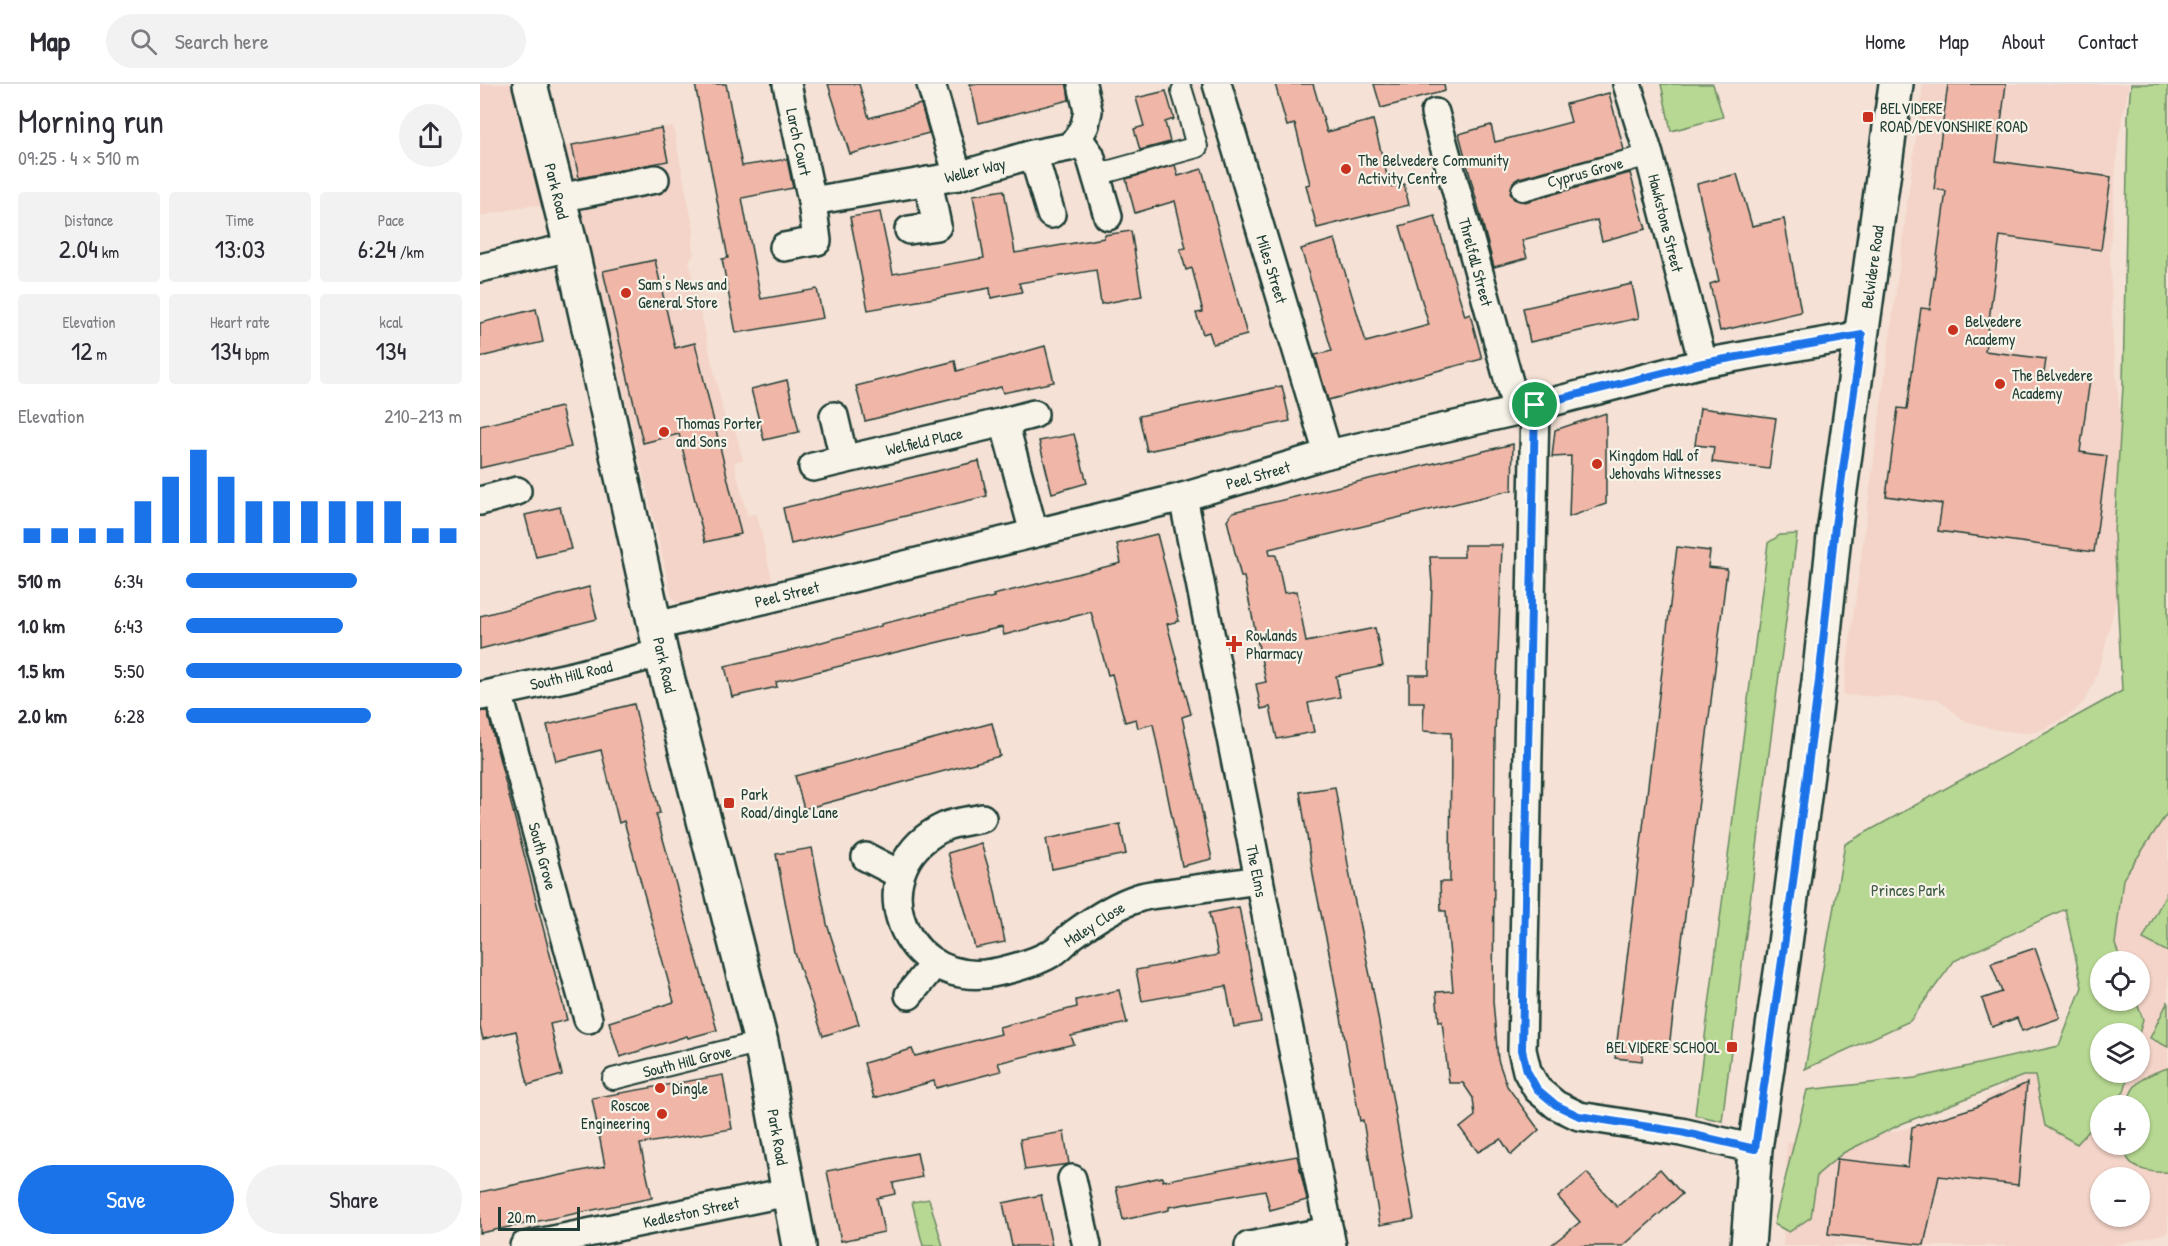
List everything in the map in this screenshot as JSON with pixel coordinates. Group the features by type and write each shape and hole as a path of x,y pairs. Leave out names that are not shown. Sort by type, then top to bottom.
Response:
{"main road":[{"name":"Park Road","path":"530,84 571,247 659,639 761,1042 799,1246"},
{"name":"Belvidere Road","path":"1745,1242 1755,1149 1819,681 1835,526 1896,84"}],"street":[{"name":"Larch Court","path":"784,247 817,241 812,201 787,84"},
{"path":"931,84 958,176"},
{"path":"1082,84 1088,111 1085,125 1078,138 1090,155 1108,216"},
{"name":"Miles Street","path":"1217,84 1328,454"},
{"name":"Hawkstone Street","path":"1628,84 1649,155 1703,363"},
{"path":"1096,175 1197,147 1181,87"},
{"name":"Threlfall Street","path":"1435,113 1526,408 1522,1050 1527,1071 1537,1089 1556,1105 1579,1116 1681,1132 1755,1149"},
{"name":"Weller Way","path":"812,201 958,176 1033,154 1069,147 1078,138"},
{"path":"1033,154 1051,214"},
{"name":"Cyprus Grove","path":"1522,190 1649,155"},
{"path":"559,198 656,179"},
{"path":"909,230 937,225 928,181"},
{"path":"480,268 571,247"},
{"name":"Peel Street","path":"659,639 1034,533 1184,497 1328,454 1526,408 1703,363 1862,335"},
{"name":"Welfield Place","path":"813,467 1034,414"},
{"path":"834,416 844,459"},
{"path":"1004,422 1034,533"},
{"path":"480,501 517,491"},
{"name":"The Elms","path":"1184,497 1330,1238"},
{"name":"South Hill Road","path":"489,694 573,676 659,639"},
{"name":"South Grove","path":"489,694 588,1019"},
{"path":"909,995 934,964 917,947 902,925 896,901 899,874 909,856 946,826 982,818"},
{"path":"866,857 899,874"},
{"name":"Maley Close","path":"934,964 958,972 985,974 1017,966 1051,954 1110,911 1139,897 1259,880"},
{"name":"South Hill Grove","path":"613,1079 761,1042"},
{"path":"1072,1179 1087,1246"},
{"name":"Kedleston Street","path":"524,1246 788,1191"},
{"path":"1249,1246 1330,1238"}],"shaded area":[{"path":"480,84 513,84 517,114 527,153 673,126 694,231 692,246 694,254 689,261 726,424 733,422 743,460 734,462 747,515 757,514 773,584 684,605 676,602 672,597 582,215 531,205 480,216"},
{"name":"The Belvedere Academy","path":"1923,84 2129,84 2118,141 2110,250 2113,344 2133,529 2103,655 2093,685 2084,701 2072,713 2037,732 1998,730 1965,721 1938,699 1843,695"},
{"path":"2168,796 2168,1233 2110,1246 1783,1246 1787,1142 1830,1143 1897,1131 1978,1106 1990,1096 2041,1067 2090,1071 2090,1083 2150,1083 2150,1023 2134,1023 2129,1011 2150,1011 2150,951 2109,951 2074,847"}],"green space":[{"path":"1661,84 1713,84 1723,117 1671,131"},
{"name":"Princes Park","path":"2131,84 2168,84 2168,812 2123,879 2115,944 2117,951 2090,951 2090,1011 2140,1011 2143,1019 2142,1023 2090,1023 2090,1083 2126,1083 2124,1092 2121,1095 2090,1095 2090,1130 2077,1144 2045,1126 2035,1076 2023,1076 1901,1124 1843,1153 1817,1175 1811,1217 1789,1232 1774,1224 1807,1090 1915,1078 2059,1046 2082,987 2065,909 1954,961 1910,1021 1805,1069 1845,844 2122,691 2114,533 2123,386 2128,116"},
{"path":"1797,534 1722,1121 1695,1115 1768,543 1780,535"},
{"path":"2168,890 2168,952 2143,939"},
{"path":"2168,1001 2168,1047 2150,1038"},
{"path":"2168,1068 2168,1172 2150,1171 2150,1167 2137,1167 2127,1155 2150,1155 2150,1095 2130,1095 2138,1083 2150,1083 2150,1074"},
{"path":"929,1199 943,1246 923,1246 912,1202"}],"building":[{"path":"695,84 726,84 742,166 787,159 793,188 742,198 761,299 817,289 823,318 736,333 722,259 728,258"},
{"path":"828,84 859,84 869,118 921,104 929,133 850,154"},
{"path":"970,84 1067,84 1069,100 979,123"},
{"name":"The Belvedere Community Activity Centre","path":"1275,84 1313,84 1327,132 1373,120 1390,187 1404,184 1409,205 1317,228 1306,185 1310,184 1295,124 1287,126"},
{"path":"1374,84 1444,84 1445,91 1381,108"},
{"name":"Belvedere Academy","path":"1948,84 2006,84 1996,161 2111,177 2101,250 2000,236 1985,351 2046,359 2044,373 2090,379 2080,452 2107,456 2094,552 1938,531 1942,504 1886,496 1898,408 1907,409 1921,308 1930,309 1946,191 1934,189"},
{"path":"1166,91 1174,119 1165,122 1170,142 1140,150 1134,129 1144,126 1136,98"},
{"path":"1609,93 1624,150 1519,178 1513,182 1510,193 1514,199 1525,202 1630,173 1646,229 1602,241 1597,220 1522,240 1527,258 1494,267 1459,134 1491,125 1495,142 1571,122 1566,104"},
{"path":"661,128 668,161 579,178 572,145"},
{"path":"1175,165 1178,176 1202,169 1247,335 1213,344 1209,332 1203,334 1196,313 1203,312 1192,268 1186,270 1180,249 1186,248 1175,201 1135,213 1126,179"},
{"path":"1737,174 1752,226 1784,219 1801,312 1720,331 1710,284 1719,281 1697,184"},
{"path":"1004,190 1015,253 1104,238 1104,235 1131,231 1142,296 1101,304 1096,270 1019,283 1022,292 991,298 990,288 868,310 850,217 880,212 893,274 984,258 973,195"},
{"path":"1435,216 1465,316 1470,314 1482,359 1328,400 1315,355 1332,351 1301,249 1335,239 1366,342 1429,325 1400,226"},
{"path":"655,260 675,348 695,343 741,534 705,542 679,434 643,443 603,271"},
{"path":"1632,284 1639,318 1530,342 1523,308"},
{"path":"536,309 543,342 480,357 480,323"},
{"path":"1045,346 1054,382 1003,393 1001,387 865,421 856,386 955,361 957,371"},
{"path":"787,380 799,432 764,440 751,389"},
{"path":"1282,386 1290,421 1147,451 1139,416"},
{"path":"561,407 571,447 480,468 480,426"},
{"path":"1700,408 1776,418 1769,469 1712,462 1714,447 1695,445"},
{"path":"1606,413 1606,504 1569,517 1571,456 1552,457 1555,430"},
{"path":"1074,434 1087,483 1052,493 1039,441"},
{"path":"1513,444 1512,490 1269,549 1270,555 1276,555 1284,593 1297,591 1306,642 1375,628 1383,666 1336,676 1340,697 1308,703 1314,732 1277,739 1270,707 1261,709 1256,684 1266,682 1244,577 1241,577 1227,520 1233,512"},
{"path":"979,461 987,496 791,544 783,508"},
{"path":"560,507 571,549 536,557 525,515"},
{"path":"1157,534 1179,621 1167,624 1191,714 1182,717 1212,859 1182,866 1153,724 1138,728 1136,719 1125,722 1112,674 1108,675 1091,612 1004,635 1002,627 776,682 777,687 732,697 725,666 1121,563 1117,544"},
{"path":"1464,545 1502,545 1495,734 1493,1001 1498,1060 1507,1086 1539,1130 1511,1155 1501,1139 1478,1152 1460,1128 1475,1116 1473,1098 1463,1083 1449,1083 1442,1021 1439,1022 1436,992 1453,991 1446,911 1441,911 1440,882 1450,882 1451,733 1423,731 1424,702 1409,702 1409,675 1429,675 1432,584 1430,557 1464,557"},
{"path":"1677,547 1710,551 1708,567 1727,569 1669,1048 1644,1045 1642,1061 1615,1058"},
{"path":"589,587 597,619 480,649 480,616"},
{"path":"634,704 660,813 656,814 717,1030 688,1038 687,1036 620,1057 609,1022 674,1002 624,821 619,823 601,750 556,761 547,725"},
{"path":"480,711 487,711 567,1020 550,1024 562,1075 528,1085 516,1031 483,1039 480,1027"},
{"path":"992,723 1000,756 804,809 795,776"},
{"path":"1335,787 1414,1219 1380,1225 1363,1120 1360,1121 1314,880 1300,792"},
{"path":"1120,824 1126,854 1052,869 1046,839"},
{"path":"981,843 994,887 1005,942 975,948 948,853"},
{"path":"812,848 827,924 859,1024 823,1036 795,953 776,854"},
{"path":"1239,907 1261,1022 1234,1027 1226,986 1142,1001 1136,970 1218,955 1209,913"},
{"path":"2035,948 2060,1018 2022,1031 2017,1018 1992,1027 1982,999 2002,992 1991,963"},
{"path":"1119,990 1127,1023 1071,1036 1074,1044 998,1063 1001,1071 936,1088 934,1081 874,1098 864,1063 912,1049 915,1056 1001,1034 999,1027 1077,1007 1076,1000"},
{"path":"723,1075 732,1129 640,1144 652,1198 480,1233 480,1192 605,1166 592,1098"},
{"path":"2027,1083 2018,1185 1939,1176 1924,1245 1828,1234 1837,1159 1908,1167 1912,1127 1976,1107"},
{"path":"1064,1132 1069,1164 1025,1170 1020,1139"},
{"path":"917,1153 922,1177 893,1183 895,1194 877,1198 884,1232 841,1241 827,1171"},
{"path":"1297,1156 1307,1200 1270,1210 1265,1190 1169,1207 1169,1210 1123,1220 1116,1187 1162,1177 1163,1181"},
{"path":"1660,1169 1682,1194 1623,1246 1550,1246 1580,1222 1558,1197 1587,1173 1617,1207"},
{"path":"1041,1195 1052,1246 1012,1246 1003,1203"}],"place":[{"name":"BELVIDERE ROAD/DEVONSHIRE ROAD","path":"1868,117"},
{"name":"The Belvedere Community Activity Centre","path":"1346,169"},
{"name":"Sam's News and General Store","path":"626,293"},
{"name":"Belvedere Academy","path":"1953,330"},
{"name":"The Belvedere Academy","path":"2000,384"},
{"name":"Thomas Porter and Sons","path":"664,432"},
{"name":"Kingdom Hall of Jehovahs Witnesses","path":"1597,464"},
{"name":"Rowlands Pharmacy","path":"1234,644"},
{"name":"Park Road/dingle Lane","path":"729,803"},
{"name":"BELVIDERE SCHOOL","path":"1732,1047"},
{"name":"Dingle","path":"660,1088"},
{"name":"Roscoe Engineering","path":"662,1114"}],"route":[{"path":"1862,335 1835,526 1819,681 1792,890 1755,1149 1681,1132 1579,1116 1556,1105 1537,1089 1527,1071 1522,1050 1535,405 1703,363 1862,335"}]}
